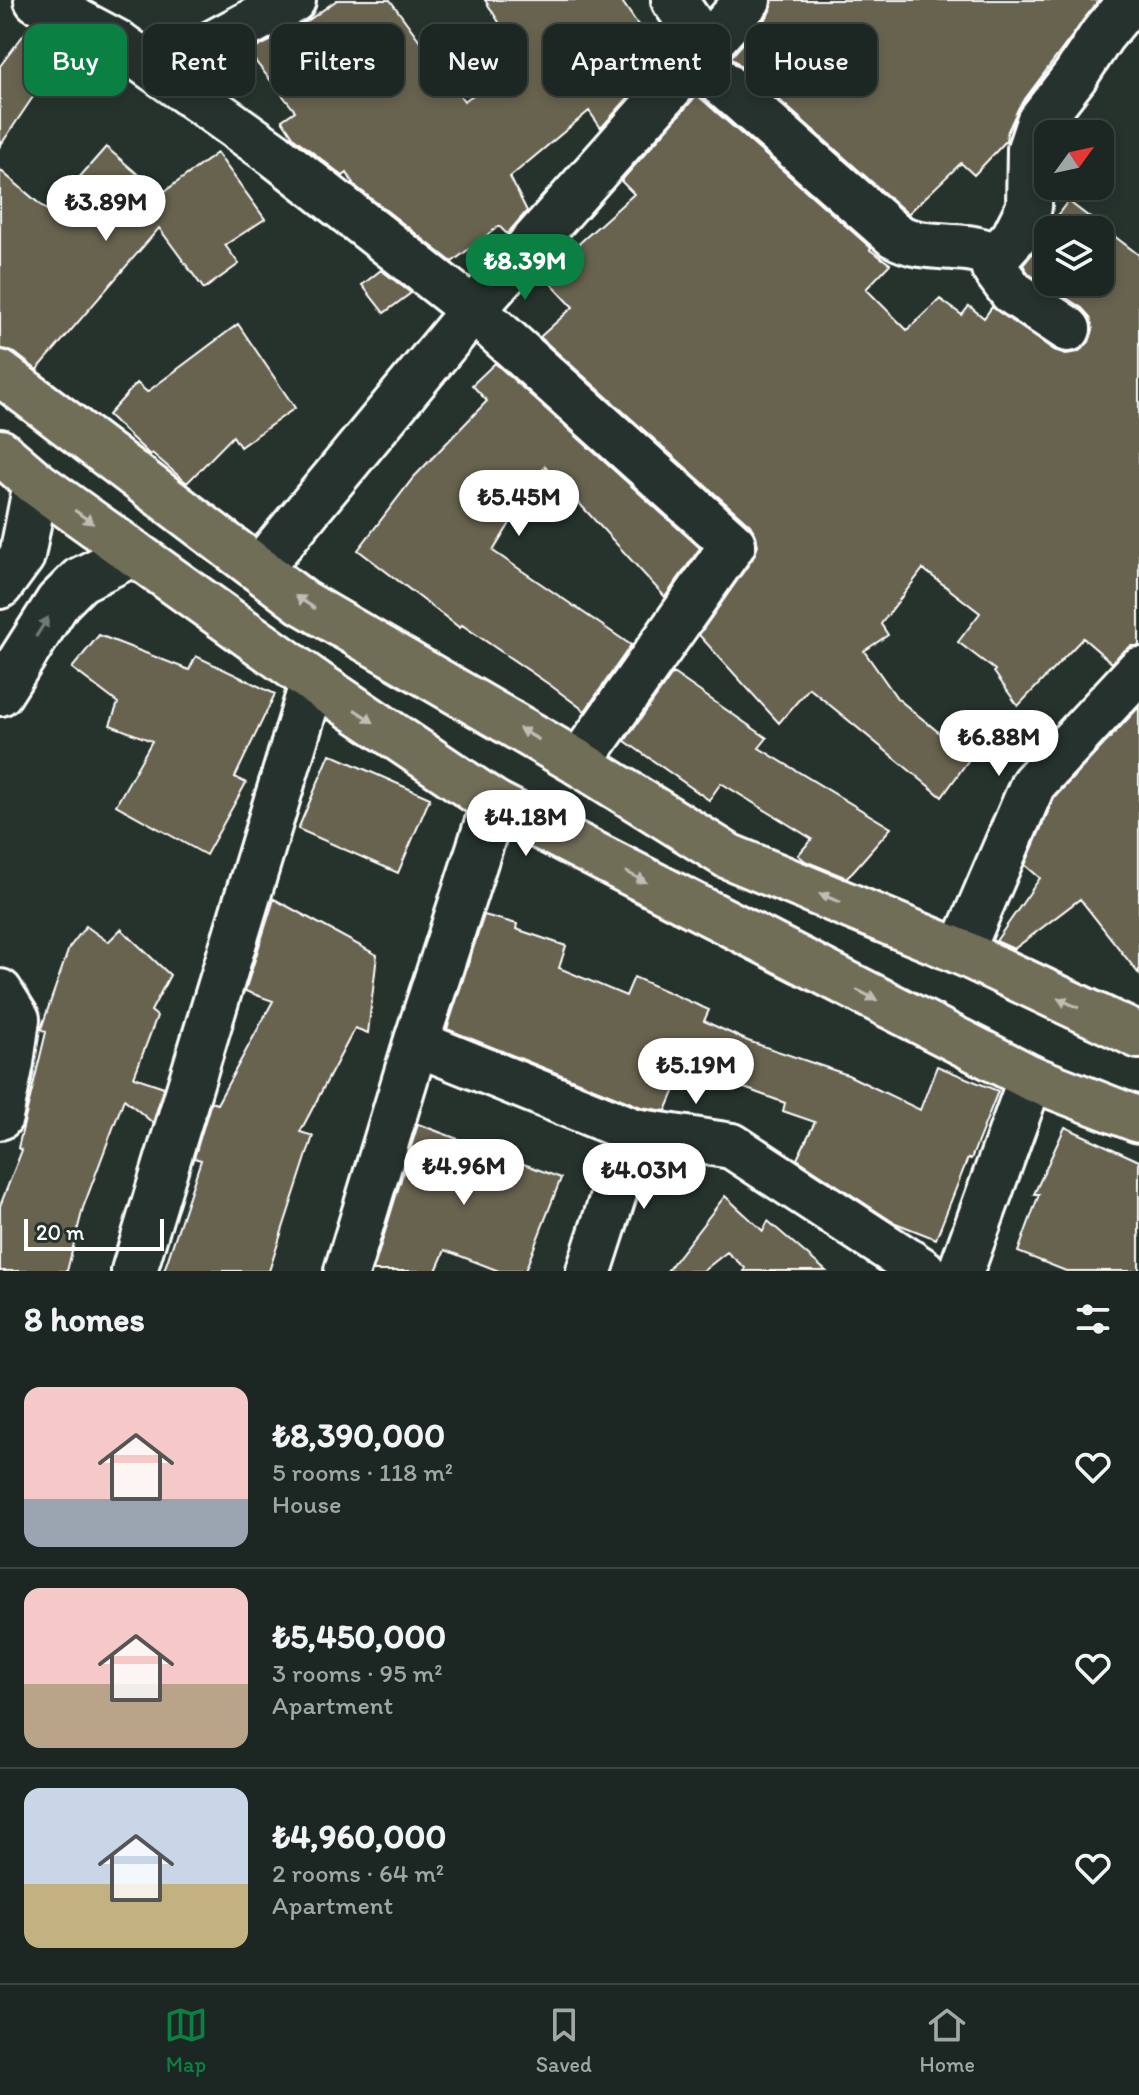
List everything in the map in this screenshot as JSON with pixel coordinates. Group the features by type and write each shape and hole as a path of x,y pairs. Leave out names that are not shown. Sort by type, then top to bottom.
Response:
{"main road":[{"path":"0,373 302,602 579,763 728,856 961,952 1139,1036"},
{"path":"0,452 36,483 313,681 494,803 1031,1078 1139,1120"}],"street":[{"path":"37,0 118,43 143,61"},
{"path":"248,24 293,0"},
{"path":"674,0 686,24"},
{"path":"728,24 748,0"},
{"path":"1068,329 1012,292 994,268 998,255 1014,237 1029,207 1030,149 1039,122 1131,0"},
{"path":"730,80 894,235 927,246 969,248 998,255"},
{"path":"193,96 274,154 473,310 733,544 579,763"},
{"path":"259,569 473,310 664,96"},
{"path":"0,586 22,556 36,483"},
{"path":"0,693 58,602 80,580 134,553"},
{"path":"961,952 1033,784 1139,670"},
{"path":"134,1271 313,681"},
{"path":"347,1271 416,1043 494,803"},
{"path":"0,992 17,1019 0,1117"},
{"path":"416,1043 634,1131 732,1146 923,1271"},
{"path":"961,1271 1031,1078"},
{"path":"594,1268 634,1131"}],"building":[{"path":"337,0 390,0 420,41 420,96 460,96 464,101 472,96 527,96 527,24 500,24 485,0 621,0 637,24 543,24 543,96 630,96 601,128 589,111 510,177 527,211 507,234 499,226 452,262 354,185 347,173 343,176 294,138 282,120 295,111 283,96 404,96 404,24 303,24"},
{"path":"772,0 1099,0 1019,107 1006,141 974,175 961,163 908,214 775,96 877,96 877,24 761,24 772,6"},
{"path":"24,34 24,96 34,96 0,146 0,66"},
{"path":"271,40 271,81 255,61 255,48"},
{"path":"746,40 746,70 731,57"},
{"path":"698,96 870,250 890,264 866,289 907,330 940,299 962,315 969,306 984,318 992,307 1054,350 1066,354 1078,352 1089,342 1093,330 1090,317 1063,296 1114,296 1114,236 1139,255 1139,646 1131,646 1112,663 1083,638 1018,706 995,670 958,642 980,613 923,569 881,624 888,635 864,651 897,698 970,758 942,797 809,688 779,723 699,635 753,558 758,546 750,525 540,337 573,307 540,272 551,260 554,266 634,194 621,181"},
{"path":"106,147 161,194 217,153 265,219 225,245 239,264 204,289 159,228 37,370 15,353 0,349 0,170 49,212"},
{"path":"1068,201 1088,216 1057,216"},
{"path":"1034,251 1034,277 1023,265"},
{"path":"381,270 411,293 384,313 362,285"},
{"path":"238,324 295,408 240,447 233,436 187,483 152,453 150,455 108,415 137,383 147,392"},
{"path":"495,363 700,548 665,597 545,466 493,551 631,645 585,711 462,625 460,628 358,550 413,478 487,401 472,385"},
{"path":"99,635 189,670 196,656 275,694 235,777 246,783 206,855 116,805 152,741 110,725 118,703 72,668"},
{"path":"673,673 767,738 759,748 891,828 847,878 805,861 798,855 812,839 721,783 709,800 625,741"},
{"path":"1139,707 1139,974 1080,899 1014,949 996,941 1040,878 1025,865 1054,798"},
{"path":"330,754 430,798 398,873 298,829"},
{"path":"274,899 377,955 368,1033 355,1028 300,1132 313,1136 269,1271 164,1271 201,1160 194,1158 211,1102 217,1104 273,1001 245,991"},
{"path":"484,915 517,924 516,929 566,946 559,968 626,996 634,977 709,1010 704,1021 748,1041 848,1075 920,1110 937,1066 998,1091 936,1239 893,1222 797,1159 815,1122 783,1111 785,1103 685,1066 666,1111 641,1107 447,1029"},
{"path":"86,926 108,942 121,929 170,975 151,1011 157,1016 134,1077 164,1087 153,1123 124,1099 83,1208 67,1271 0,1271 0,1206 22,1150 18,1148 46,1032 41,1029 69,948"},
{"path":"418,1124 561,1178 525,1271 499,1271 445,1250 436,1271 373,1271"},
{"path":"1065,1127 1139,1161 1139,1271 1066,1271 1018,1252 1039,1194 1034,1194"},
{"path":"725,1196 763,1231 768,1221 826,1271 744,1271 745,1268 727,1252 703,1271 667,1271"}]}
